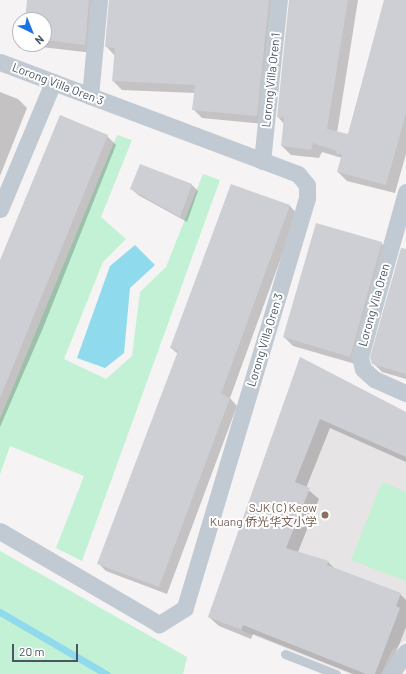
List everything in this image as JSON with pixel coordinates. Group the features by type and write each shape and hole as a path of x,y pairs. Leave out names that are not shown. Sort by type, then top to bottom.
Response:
{"street":[{"path":"90,96 99,0"},
{"name":"Lorong Villa Oren 1","path":"262,161 279,0"},
{"name":"Lorong Villa Oren 3","path":"0,62 298,174 307,185 307,198 185,608 159,624 0,531"},
{"path":"0,209 53,82"},
{"name":"Lorong Vila Oren","path":"406,192 360,357 363,369 374,379 406,393"},
{"path":"391,674 406,652"}],"lane":[{"path":"285,654 336,674"}],"shaded area":[{"name":"SJK (C) Keow Kuang 侨光华文小学","path":"300,357 406,412 406,640 392,650 381,674 350,674 208,617"}],"green space":[{"path":"117,135 132,140 101,217 126,239 103,262 64,359 106,379 132,356 140,292 166,267 203,174 220,180 82,561 56,548 84,476 10,446 0,474 0,419"},
{"path":"382,482 406,492 406,581 351,560"},
{"path":"0,551 187,657 183,674 0,674"}],"water":[{"path":"135,245 155,265 130,288 124,353 105,368 77,358 110,266"}],"building":[{"path":"27,0 89,0 85,45 52,41 52,12 26,12"},
{"path":"109,0 269,0 257,116 192,110 195,85 112,81 115,48 105,47"},
{"path":"289,0 348,0 327,129 348,134 384,0 406,0 406,113 386,185 337,172 342,154 336,154 337,151 313,143 311,150 281,146 284,118 277,117"},
{"path":"60,115 108,135 0,398 0,260"},
{"path":"140,164 192,184 180,217 130,189"},
{"path":"231,184 290,205 221,394 230,398 159,587 97,564 178,351 170,348"},
{"path":"316,223 382,242 350,357 283,337"},
{"path":"401,248 406,249 406,374 372,364 370,357"},
{"name":"SJK (C) Keow Kuang 侨光华文小学","path":"300,357 406,412 406,457 320,419 295,482 310,488 286,548 329,561 327,565 401,593 396,606 400,608 375,674 366,674 243,625 241,630 208,617"}],"waterway":[{"path":"0,612 106,674"}],"place":[{"name":"SJK (C) Keow Kuang 侨光华文小学","path":"325,515"}]}
